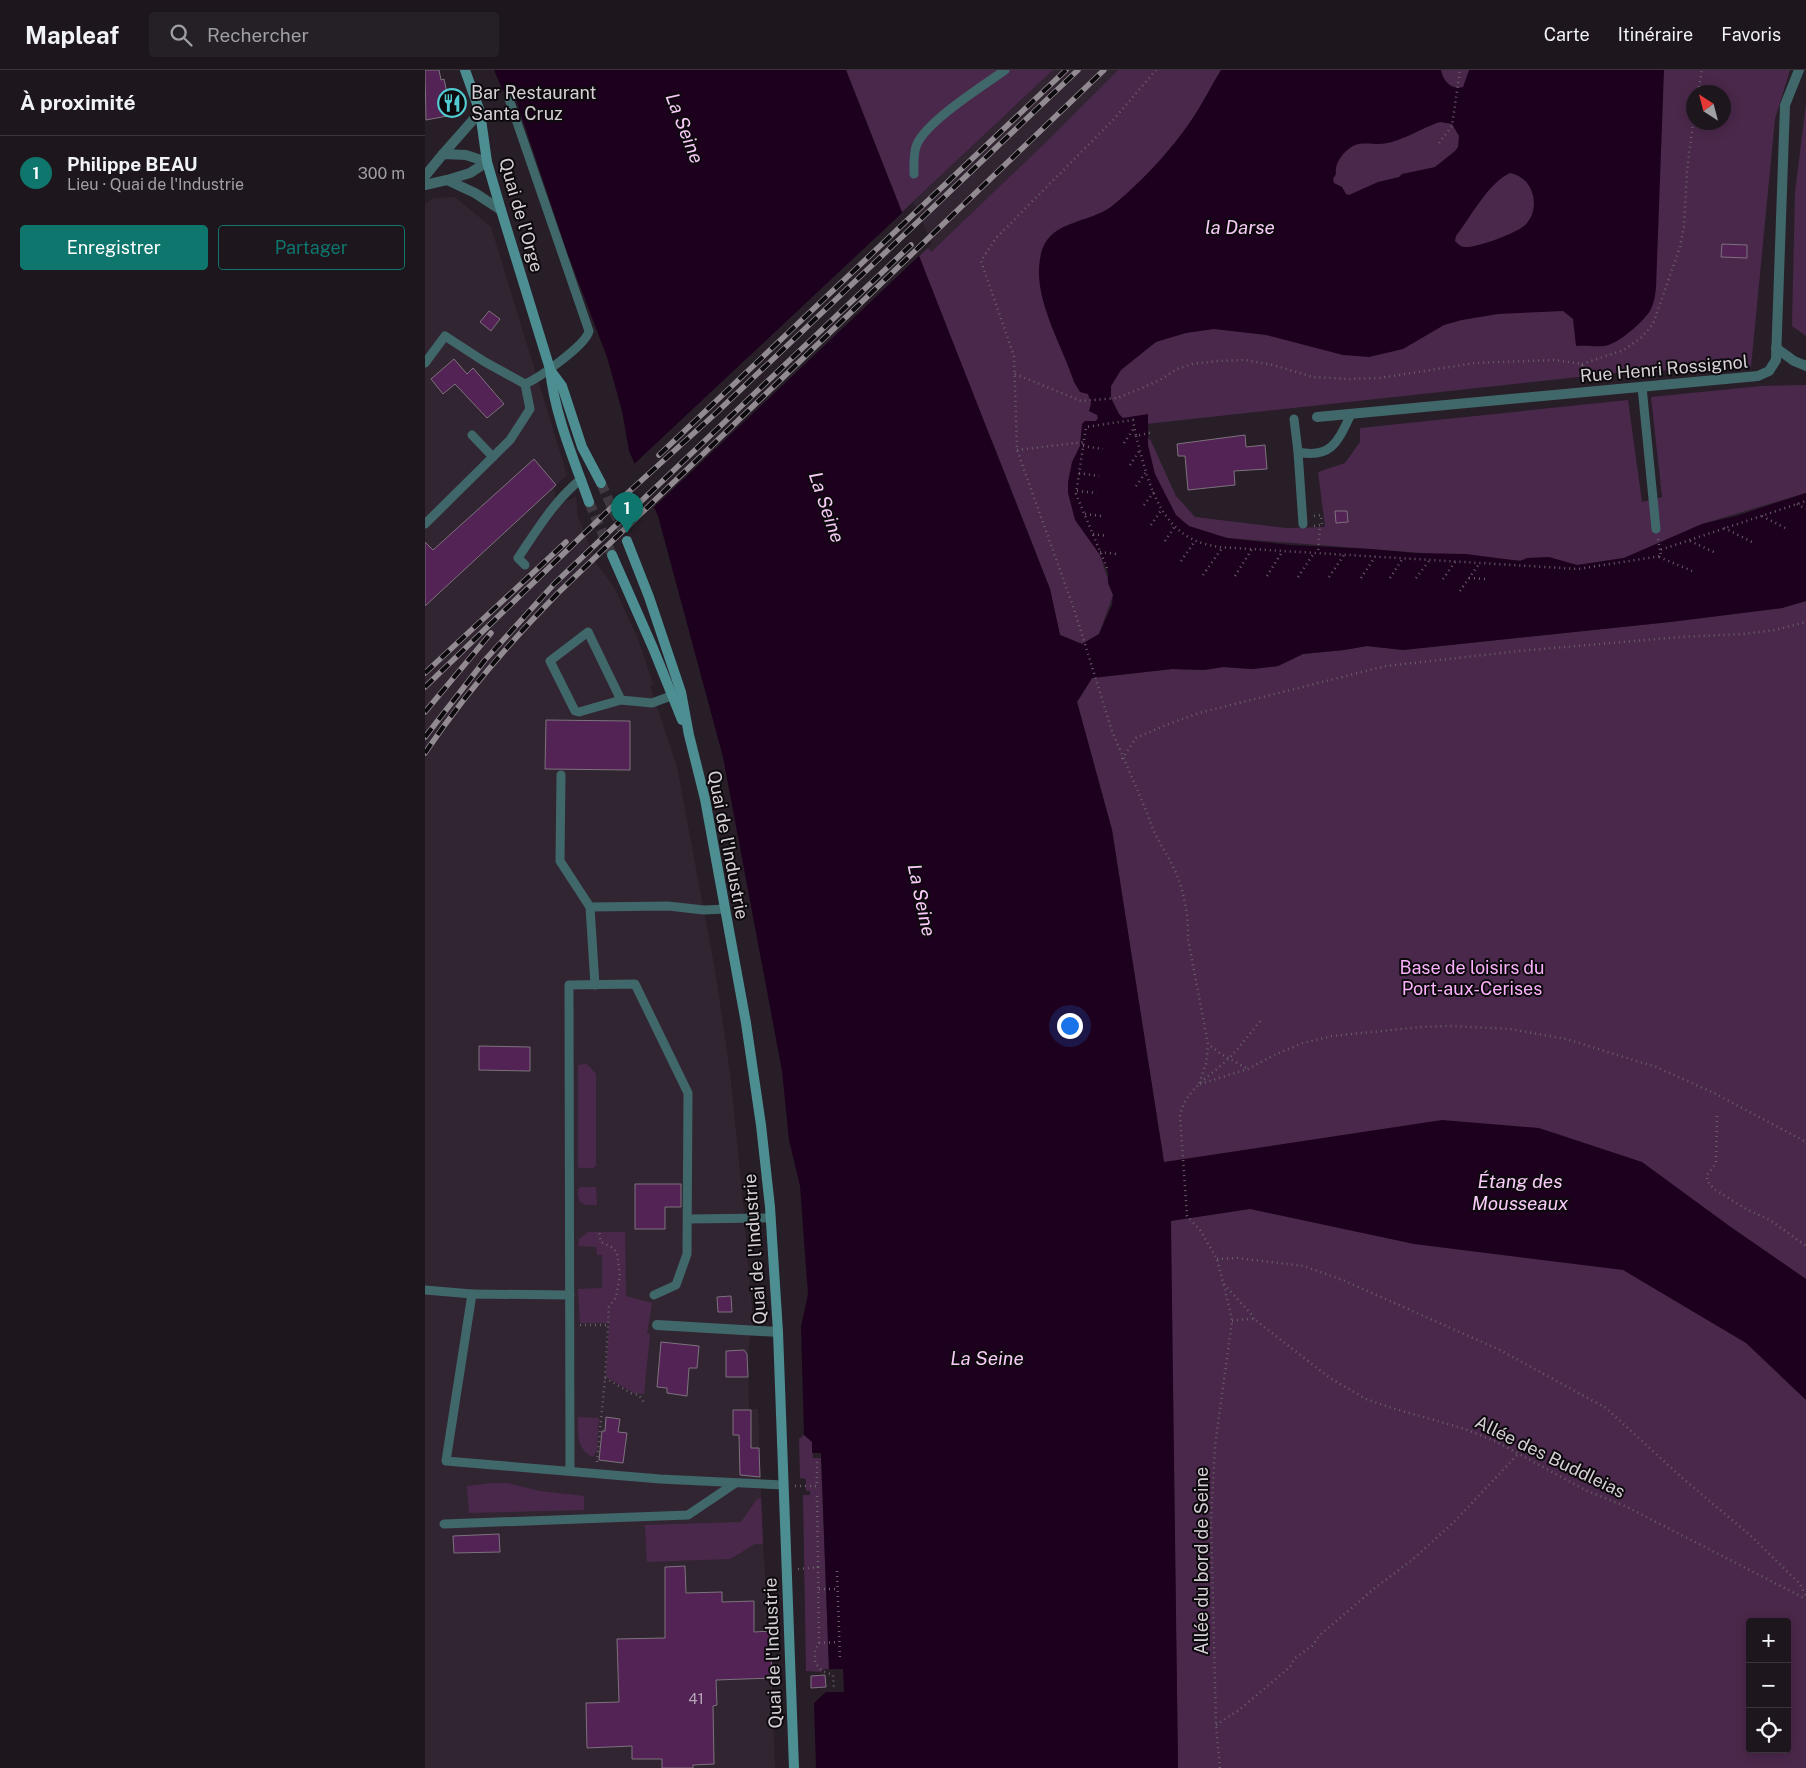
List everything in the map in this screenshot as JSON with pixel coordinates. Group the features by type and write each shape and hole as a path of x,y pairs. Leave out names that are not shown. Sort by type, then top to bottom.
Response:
{"main road":[{"name":"Quai de l'Orge","path":"465,70 480,112 487,162 550,369 551,390 589,502"},
{"name":"Quai de l'Orge","path":"550,369 562,386 582,447 601,484"},
{"name":"Quai de l'Industrie","path":"627,541 649,597 689,735 705,799 746,1022 761,1125 771,1218 778,1332 793,1768"},
{"name":"Quai de l'Industrie","path":"611,555 676,694"}],"street":[{"name":"Rue Henri Rossignol","path":"1317,417 1758,376 1769,371 1775,360 1776,348 1785,106 1799,70"},
{"path":"425,176 480,112"},
{"path":"443,154 467,155 487,162"},
{"path":"425,185 470,173 487,162"},
{"path":"447,180 475,193 501,210"},
{"path":"1776,348 1806,366"},
{"path":"657,1325 778,1332"}],"lane":[{"path":"914,174 918,142 937,119 1005,70"},
{"path":"509,99 589,331 586,339 550,369 537,379 525,384"},
{"path":"425,363 445,336 485,362 525,384 530,409 510,440 425,524"},
{"path":"1641,387 1656,529"},
{"path":"1298,452 1315,455 1329,449 1336,442 1351,414"},
{"path":"1294,419 1303,524"},
{"path":"473,435 493,457"},
{"path":"525,565 518,558 549,512 581,478"},
{"path":"621,700 588,632 550,661 575,711 579,712 621,700 652,703 676,694"},
{"path":"561,775 560,861 590,907 595,985"},
{"path":"590,907 668,906 704,910 725,909"},
{"path":"570,1471 569,986 635,984 688,1093 687,1254 676,1285 654,1294"},
{"path":"688,1220 771,1218"},
{"path":"425,1290 472,1294 570,1295"},
{"path":"472,1294 446,1461 596,1474 783,1486"},
{"path":"444,1524 688,1515 735,1484"}],"path":[{"path":"1156,70 1114,119 996,238 981,261 1014,356 1017,450 1074,610 1104,708 1123,759 1148,815 1151,829 1178,878 1189,923 1188,939 1208,1044 1207,1064 1198,1084"},
{"path":"1439,142 1452,126 1459,70"},
{"path":"1699,85 1702,70"},
{"path":"1015,374 1081,401 1118,398 1160,380 1177,368 1218,361 1245,360 1273,365 1313,377 1347,379 1380,378 1475,363 1554,360 1582,364 1624,350 1642,337 1653,324 1680,247 1686,211 1686,185 1692,130"},
{"path":"1582,364 1585,392"},
{"path":"1107,568 1076,494 1086,427 1133,420 1146,472 1153,492 1162,509 1175,526 1195,540 1222,548 1578,569 1661,556 1660,550 1806,501"},
{"path":"1124,443 1134,428"},
{"path":"1136,436 1153,432"},
{"path":"1017,450 1084,442"},
{"path":"1083,446 1103,449"},
{"path":"1130,465 1140,450"},
{"path":"1136,486 1146,472"},
{"path":"1079,473 1099,476"},
{"path":"1077,491 1097,493"},
{"path":"1145,504 1153,492"},
{"path":"1797,504 1806,509"},
{"path":"1151,525 1162,509"},
{"path":"1085,514 1101,516"},
{"path":"1761,516 1787,529"},
{"path":"1320,525 1322,525 1321,517"},
{"path":"1165,541 1175,526"},
{"path":"1724,528 1752,542"},
{"path":"1318,553 1319,532"},
{"path":"1093,534 1108,536"},
{"path":"1181,561 1195,540"},
{"path":"1689,540 1716,553"},
{"path":"1203,576 1222,548"},
{"path":"1235,576 1253,549"},
{"path":"1267,576 1283,551"},
{"path":"1100,552 1116,554"},
{"path":"1298,577 1314,553"},
{"path":"1329,577 1345,555"},
{"path":"1361,578 1375,557"},
{"path":"1657,557 1692,571"},
{"path":"1390,578 1403,558"},
{"path":"1416,578 1429,560"},
{"path":"1443,578 1455,562"},
{"path":"1460,592 1480,563"},
{"path":"1469,578 1485,579"},
{"path":"1123,759 1136,738 1166,725 1199,714 1379,667 1529,650 1680,637 1743,634 1775,630 1806,622"},
{"path":"1198,1084 1229,1058 1262,1019"},
{"path":"1198,1084 1248,1069 1274,1055 1303,1043 1332,1036 1421,1027 1449,1026 1510,1029 1566,1039 1656,1067 1713,1093 1806,1142"},
{"path":"1208,1044 1214,1050 1248,1069"},
{"name":"Allée du bord de Seine","path":"1198,1084 1184,1102 1180,1116 1187,1216 1200,1230 1217,1259 1231,1310 1232,1321 1215,1446 1211,1520 1216,1725 1220,1768"},
{"path":"1717,1116 1716,1163 1707,1175 1707,1181 1714,1189 1746,1209 1770,1220 1806,1246"},
{"path":"596,1474 605,1378 609,1307 616,1297 619,1287 619,1267 615,1250 601,1242 599,1232"},
{"path":"1217,1259 1237,1258 1304,1266 1345,1281 1500,1350 1606,1408 1680,1476 1751,1536 1800,1584 1806,1597"},
{"name":"Allée des Buddleias","path":"1223,1283 1254,1319 1329,1378 1366,1399 1465,1429 1499,1443 1585,1490 1627,1507 1806,1597"},
{"path":"1232,1321 1246,1318 1254,1319"},
{"path":"570,1325 608,1325"},
{"path":"605,1378 631,1393 639,1395 644,1403"},
{"path":"1216,1725 1239,1710 1290,1667 1295,1658 1312,1646 1320,1635 1376,1587 1411,1561 1454,1522 1518,1454"},
{"path":"783,1486 817,1486 817,1458"},
{"path":"817,1496 819,1643 815,1650 815,1663 822,1670 833,1675 834,1690"},
{"path":"786,1570 819,1568"},
{"path":"837,1571 840,1660"},
{"path":"819,1589 837,1589"},
{"path":"819,1643 839,1642"}],"shaded area":[{"path":"1053,70 1118,70 931,252 928,248 932,244 913,202"},
{"path":"455,197 491,227 567,475 554,487 555,497 563,502 576,497 578,517 597,564 614,587 638,639 653,684 650,686 677,767 715,970 730,1072 743,1202 753,1320 748,1350 749,1409 758,1409 775,1768 425,1768 425,204 433,198"}],"green space":[{"path":"846,70 1053,70 902,212"},
{"path":"1118,70 1790,70 1775,119 1751,367 1625,372 1082,431 1080,446 1100,555 1113,595 1099,634 1082,644 1060,635 1050,589 992,441 988,441 919,256 928,248 931,252"},
{"path":"1806,104 1806,336 1792,326 1795,192"},
{"path":"1806,385 1806,493 1702,524 1624,558 1579,565 1227,538 1179,524 1157,489 1141,440 1150,439 1176,496 1195,517 1286,528 1325,527 1318,472 1345,463 1360,442 1360,428 1628,400 1642,502 1662,497 1651,397 1761,386"},
{"name":"Base de loisirs du Port-aux-Cerises","path":"1806,601 1806,1768 1178,1768 1170,1221 1164,1163 1112,830 1077,702 1092,678 1172,669 1204,670 1223,667 1252,669 1278,666 1303,654 1367,646 1403,650 1670,622 1782,608"},
{"path":"587,1064 596,1074 596,1166 593,1168 580,1168 578,1166 578,1065"},
{"path":"581,1187 596,1187 597,1205 586,1205 580,1202 578,1189"},
{"path":"588,1232 625,1232 626,1296 652,1303 647,1333 650,1334 644,1394 634,1393 606,1377 609,1323 580,1323 578,1289 602,1288 602,1255 597,1255 596,1247 578,1246 579,1239"},
{"path":"578,1417 599,1418 597,1450 593,1457 583,1450 579,1440"},
{"path":"804,1435 812,1441 813,1458 821,1458 829,1669 824,1669 821,1672 806,1671 803,1495 810,1495 810,1491 806,1491 806,1479 800,1478 799,1439"},
{"path":"507,1483 540,1491 584,1496 584,1510 469,1513 467,1486"},
{"path":"761,1498 763,1544 755,1544 730,1559 647,1562 645,1525 741,1522 757,1499"}],"water":[{"name":"La Seine","path":"494,70 846,70 1050,589 1060,635 1082,644 1099,634 1112,605 1113,595 1108,583 1108,572 1100,555 1075,520 1068,493 1072,462 1080,446 1082,424 1085,421 1096,421 1098,418 1097,415 1089,411 1091,404 1088,394 1080,392 1074,382 1045,306 1039,274 1040,259 1044,246 1050,237 1069,225 1091,217 1112,206 1135,186 1178,138 1196,113 1221,70 1441,70 1448,84 1459,88 1463,87 1469,70 1664,70 1655,297 1647,316 1616,342 1604,346 1576,346 1573,319 1563,311 1498,314 1462,320 1444,325 1403,349 1369,357 1343,355 1266,335 1214,329 1186,333 1156,342 1121,370 1111,386 1111,398 1123,418 1148,414 1148,445 1155,474 1176,515 1189,526 1227,538 1290,545 1415,553 1466,554 1520,561 1527,558 1549,557 1577,565 1624,558 1702,524 1736,516 1806,493 1806,601 1782,608 1670,622 1403,650 1367,646 1303,654 1278,666 1252,669 1223,667 1204,670 1172,669 1092,678 1077,702 1112,830 1164,1162 1442,1120 1539,1128 1642,1162 1806,1279 1806,1400 1746,1343 1623,1270 1414,1244 1250,1209 1171,1221 1178,1768 816,1768 814,1703 826,1692 844,1692 843,1669 829,1669 821,1453 812,1453 812,1442 804,1435 801,1327 808,1294 800,1186 789,1140 782,1071 723,757 658,516 629,451 622,411 607,357 567,252 514,94 506,90 503,91","holes":["1440,122 1452,124 1459,136 1458,147 1435,167 1402,174 1399,177 1378,182 1349,195 1346,194 1342,187 1334,183 1333,179 1338,162 1343,154 1353,146 1394,141","1510,173 1524,180 1532,193 1533,209 1527,223 1508,235 1488,242 1471,247 1460,245 1455,241 1456,236 1474,210 1494,184"]}],"pier":[{"path":"904,211 921,254 652,509 632,466"}],"building":[{"path":"425,70 439,70 441,80 444,79 447,93 457,92 459,106 453,115 426,120"},
{"path":"1722,244 1747,245 1747,258 1721,257"},
{"path":"489,311 500,319 491,331 480,322"},
{"path":"454,359 467,374 473,368 504,404 487,418 455,384 443,394 431,379"},
{"path":"1245,435 1246,447 1265,445 1267,469 1234,471 1235,485 1188,490 1185,456 1178,456 1177,444"},
{"path":"534,459 556,485 425,606 425,542 433,550"},
{"path":"1335,511 1347,511 1348,522 1336,523"},
{"path":"546,720 630,721 630,770 545,769"},
{"path":"479,1046 530,1047 530,1071 479,1070"},
{"path":"635,1184 681,1184 681,1207 665,1207 665,1229 635,1229"},
{"path":"731,1296 732,1312 718,1312 717,1297"},
{"path":"661,1342 699,1346 697,1368 689,1368 687,1396 667,1393 667,1388 657,1387"},
{"path":"744,1350 747,1354 748,1377 726,1377 726,1351"},
{"path":"733,1410 751,1410 751,1448 759,1448 760,1477 740,1475 739,1435 733,1435"},
{"path":"606,1417 620,1419 618,1432 627,1433 623,1463 599,1460 602,1431 605,1431"},
{"path":"499,1534 500,1552 454,1553 453,1536"},
{"path":"685,1566 686,1593 722,1592 722,1602 754,1601 754,1632 770,1631 772,1678 716,1680 717,1705 713,1706 714,1764 693,1765 693,1768 662,1768 662,1759 632,1759 632,1746 587,1748 586,1703 619,1702 617,1639 665,1638 665,1567"},
{"path":"825,1675 826,1687 811,1688 811,1676"}],"tunnel":[{"path":"601,483 627,541"},
{"path":"589,502 612,555"}],"railway":[{"path":"659,455 1066,70"},
{"path":"425,687 612,507 715,414 1078,70"},
{"path":"425,753 488,670 558,593 1104,70"},
{"path":"425,737 485,660 555,583 911,245"},
{"path":"425,673 566,542"},
{"path":"425,712 491,633"}],"place":[{"name":"Bar Restaurant Santa Cruz","path":"452,103"},
{"name":"Philippe BEAU","path":"627,533"}],"water label":[{"name":"la Darse","path":"1240,227"},
{"name":"Étang des Mousseaux","path":"1520,1192"}]}
